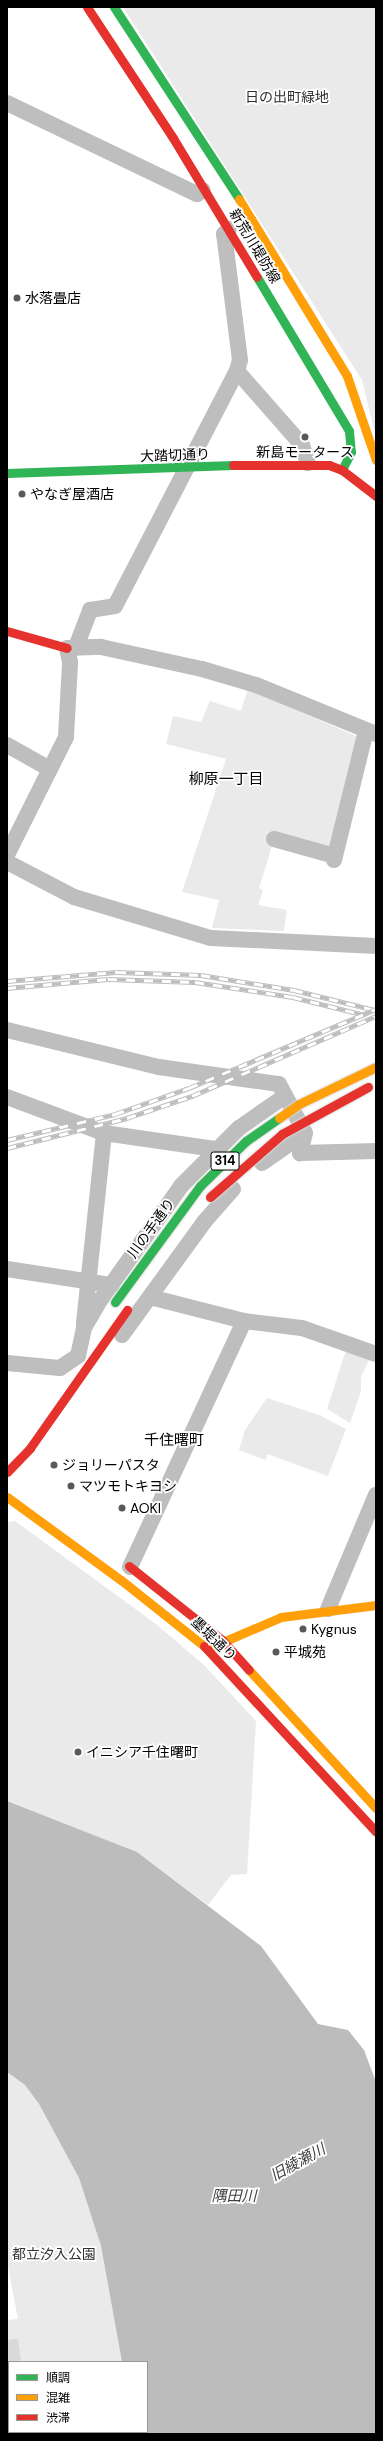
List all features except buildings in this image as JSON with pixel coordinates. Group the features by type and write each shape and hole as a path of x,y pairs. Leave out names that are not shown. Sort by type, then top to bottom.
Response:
{"main road":[{"name":"新荒川堤防線","path":"87,7 229,229 349,431 351,452 342,470"},
{"name":"新荒川堤防線","path":"114,7 289,276 347,376 376,460"},
{"name":"大踏切通り","path":"7,473 184,469 308,463 329,465 342,470"},
{"path":"342,470 376,496"},
{"path":"7,631 71,647"},
{"name":"川の手通り","path":"113,1305 200,1186 246,1141 299,1104 376,1067"},
{"name":"川の手通り","path":"63,1378 84,1360 127,1310 201,1209 230,1178 282,1134 376,1083"},
{"name":"川の手通り","path":"7,1472 30,1448 84,1360"},
{"path":"7,1466 16,1446"},
{"name":"墨堤通り","path":"7,1497 121,1580 208,1650 376,1832"},
{"name":"墨堤通り","path":"124,1563 222,1640 376,1808"},
{"path":"208,1650 222,1640 281,1616 328,1609 376,1605"}],"street":[{"path":"7,104 197,194 203,190"},
{"path":"7,856 66,737 71,647 90,610 115,606 184,469 237,371 240,360 224,234 229,229"},
{"path":"237,371 302,445 308,463"},
{"path":"71,647 101,647 202,669 256,685 371,732 335,858 274,839"},
{"path":"7,745 50,769"},
{"path":"7,862 74,897 211,938 376,946"},
{"path":"7,1030 159,1067 279,1084 305,1133 300,1153 376,1151"},
{"path":"89,1330 112,1285 177,1192 215,1149 285,1096"},
{"path":"7,1097 104,1133 215,1149"},
{"path":"84,1360 89,1330 88,1279 104,1133"},
{"path":"7,1363 60,1368 84,1360 103,1361 224,1197 266,1160 305,1133"},
{"path":"7,1269 88,1279 112,1285"},
{"path":"150,1297 244,1320 302,1328 376,1354"},
{"path":"124,1563 244,1320"},
{"path":"328,1609 376,1495"}],"green space":[{"name":"日の出町緑地","path":"123,7 376,7 376,438 362,380"},
{"path":"248,689 363,739 333,851 275,836 259,888 263,890 258,905 287,910 284,931 212,928 219,900 182,892 226,759 166,744 173,716 201,722 210,701 241,711"},
{"path":"347,1347 371,1356 361,1377 361,1391 350,1423 327,1409"},
{"path":"267,1398 319,1415 346,1429 328,1476 267,1454 266,1460 239,1450 245,1430"},
{"path":"15,1521 156,1624 204,1665 256,1721 247,1874 231,1875 208,1905 137,1852 7,1801 7,1522"},
{"name":"都立汐入公園","path":"7,2072 25,2085 39,2104 79,2178 101,2246 122,2361 8,2361 8,2433 134,2434 7,2434 7,2320 18,2319 7,2262"}],"water":[{"name":"隅田川","path":"7,1801 137,1852 261,1946 318,2024 348,2030 364,2050 376,2082 376,2434 134,2434 148,2433 148,2361 122,2361 101,2246 79,2178 39,2104 25,2085 7,2072"}],"tunnel":[{"path":"7,2340 10,2361"}],"railway":[{"path":"7,981 117,972 201,975 294,990 375,1010"},
{"path":"7,988 108,979 195,982 293,997 365,1015"},
{"path":"7,1140 115,1114 189,1088 376,1009"},
{"path":"7,1148 127,1118 192,1096 376,1016"}],"traffic: fast":[{"path":"114,7 239,199"},
{"path":"257,277 349,431 351,452 342,470"},
{"path":"7,473 233,465"},
{"path":"115,1302 200,1186 246,1141 279,1118"}],"traffic: slow":[{"path":"239,199 347,376 376,460"},
{"path":"279,1118 299,1104 376,1067"},
{"path":"7,1497 121,1580 204,1646"},
{"path":"211,1647 281,1617 376,1605"},
{"path":"249,1670 376,1808"}],"traffic: jam":[{"path":"87,7 173,138 257,277"},
{"path":"233,465 329,465 342,470 376,496"},
{"path":"7,631 67,648"},
{"path":"210,1197 282,1134 368,1087"},
{"path":"7,1472 30,1448 127,1310"},
{"path":"129,1566 222,1640 249,1670"},
{"path":"204,1646 376,1832"}],"place":[{"name":"水落畳店","path":"17,298"},
{"name":"新島モータース","path":"305,437"},
{"name":"やなぎ屋酒店","path":"22,494"},
{"name":"ジョリーパスタ","path":"54,1465"},
{"name":"マツモトキヨシ","path":"71,1486"},
{"name":"AOKI","path":"122,1508"},
{"name":"Kygnus","path":"303,1629"},
{"name":"平城苑","path":"276,1652"},
{"name":"イニシア千住曙町","path":"78,1752"}],"district":[{"name":"柳原一丁目","path":"226,780"},
{"name":"千住曙町","path":"174,1441"}],"water label":[{"name":"旧綾瀬川","path":"298,2163"}]}
